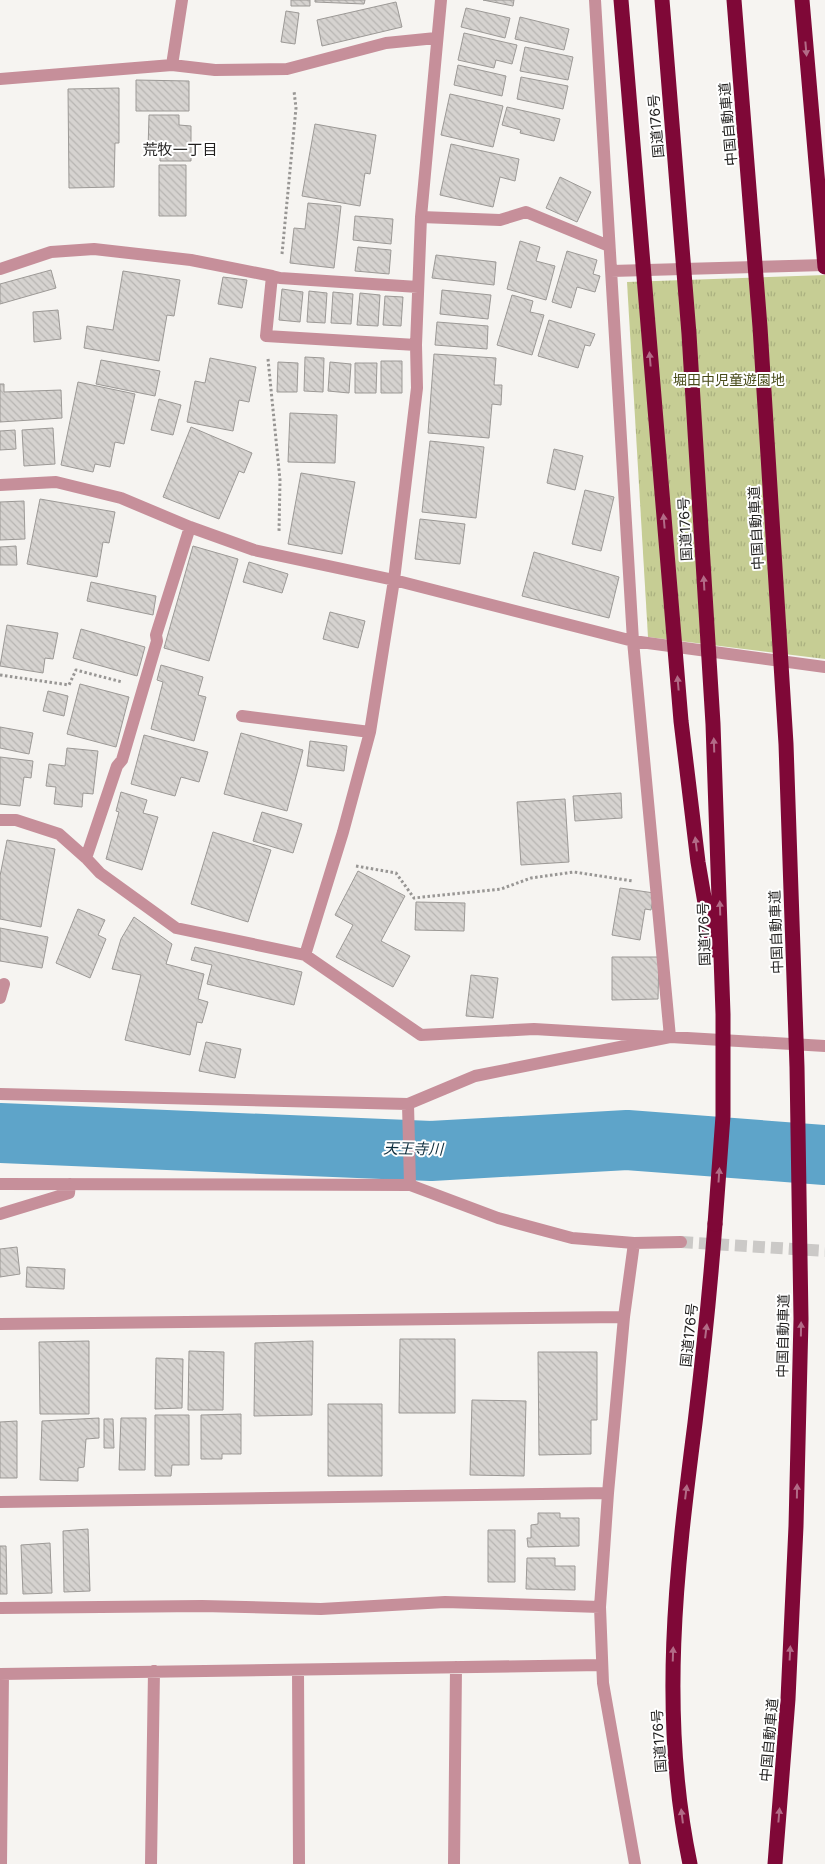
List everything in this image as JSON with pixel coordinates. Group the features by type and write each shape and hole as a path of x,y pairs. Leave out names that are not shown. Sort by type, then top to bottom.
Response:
{"highway":[{"path":"621,0 681,721 698,862 723,1014"},
{"name":"国道176号","path":"662,0 690,344 713,724 723,1014 723,1116 708,1317 682,1520 675,1602 672,1681 674,1753 684,1833 690,1864"},
{"name":"中国自動車道","path":"734,0 760,327 785,734 797,1067 801,1319 796,1526 788,1699 775,1864"},
{"path":"802,0 825,266"}],"street":[{"path":"172,65 182,0"},
{"path":"305,955 370,732 394,580 417,388 416,345 420,217 441,0"},
{"path":"595,0 634,641 670,1037"},
{"path":"0,79 172,65 215,70 292,68 386,43 436,38"},
{"path":"420,217 500,220 526,212 609,246"},
{"path":"0,269 51,252 94,249 191,260 276,277 418,287"},
{"path":"611,271 825,266"},
{"path":"276,277 266,336 416,345"},
{"path":"0,485 56,482 121,498 190,527 254,550 394,580 634,641 825,667"},
{"path":"86,858 117,766 122,760 157,641 156,635 190,527"},
{"path":"242,716 370,732"},
{"path":"0,820 16,820 59,834 100,873 176,928 305,955 421,1034 534,1029 825,1046"},
{"path":"0,998 4,984"},
{"path":"0,1094 408,1104 475,1076 670,1037"},
{"path":"408,1104 410,1186"},
{"path":"0,1184 410,1186 498,1218 572,1238 634,1243 681,1242"},
{"path":"0,1214 69,1193 70,1184"},
{"path":"634,1243 624,1318 600,1607 603,1683 634,1864"},
{"path":"0,1324 624,1318"},
{"path":"0,1502 608,1493"},
{"path":"0,1608 202,1606 321,1609 444,1602 600,1607"},
{"path":"1,1864 2,1674 602,1666"},
{"path":"454,1864 456,1667"},
{"path":"298,1670 299,1864"},
{"path":"152,1864 154,1672"}],"path":[{"path":"276,277 296,108 292,68"},
{"path":"266,336 280,480 278,556"},
{"path":"0,675 70,684 76,670 144,688"},
{"path":"333,862 396,874 414,898 501,889 532,878 574,872 656,885"}],"green space":[{"name":"堀田中児童遊園地","path":"825,275 825,659 648,637 627,282"}],"building":[{"path":"291,0 310,0 310,6 291,6"},
{"path":"315,0 365,0 364,4 315,2"},
{"path":"483,0 514,0 513,6"},
{"path":"396,2 402,27 322,46 317,20"},
{"path":"466,8 510,18 505,38 461,27"},
{"path":"286,11 299,13 295,44 281,42"},
{"path":"520,17 569,29 564,50 515,39"},
{"path":"464,33 517,45 512,64 496,60 494,68 458,60"},
{"path":"525,47 573,57 568,80 520,71"},
{"path":"458,65 506,76 502,96 454,85"},
{"path":"521,77 568,86 563,109 517,99"},
{"path":"136,80 189,81 189,111 136,111"},
{"path":"119,88 119,143 115,143 114,187 69,188 68,89"},
{"path":"450,94 503,106 493,147 441,135"},
{"path":"507,107 560,119 554,141 520,133 521,130 502,125"},
{"path":"149,115 179,115 179,125 191,126 191,161 160,161 160,150 148,150"},
{"path":"315,124 376,135 370,174 365,173 360,206 302,196"},
{"path":"451,144 519,159 515,181 500,177 493,207 440,195"},
{"path":"159,165 186,165 186,216 159,216"},
{"path":"560,177 591,192 577,222 546,208"},
{"path":"308,203 341,206 334,268 290,263 294,228 305,229"},
{"path":"355,216 393,219 391,244 353,240"},
{"path":"520,241 540,247 536,261 555,266 546,300 507,289"},
{"path":"358,247 391,250 389,274 355,271"},
{"path":"567,251 597,260 593,274 600,276 595,292 577,287 571,308 552,302"},
{"path":"436,255 496,262 494,285 432,278"},
{"path":"51,270 56,288 0,304 0,284"},
{"path":"123,271 180,280 174,316 167,315 159,361 84,348 87,326 113,330"},
{"path":"223,277 247,280 242,308 218,304"},
{"path":"282,289 303,292 300,322 279,320"},
{"path":"442,290 491,295 488,319 440,314"},
{"path":"309,291 327,293 325,323 307,322"},
{"path":"333,292 353,294 351,324 331,323"},
{"path":"360,293 380,295 378,326 357,325"},
{"path":"512,295 533,301 530,312 544,315 532,355 497,345"},
{"path":"385,296 403,297 401,326 383,325"},
{"path":"58,310 61,339 34,342 33,312"},
{"path":"549,320 595,334 590,346 585,345 578,368 538,356"},
{"path":"437,322 488,326 487,349 435,345"},
{"path":"434,354 496,358 494,385 502,385 501,405 492,404 489,438 428,433"},
{"path":"305,357 324,358 323,392 304,391"},
{"path":"210,358 256,367 249,402 239,400 233,431 187,422 195,381 205,383"},
{"path":"101,360 160,371 155,396 96,384"},
{"path":"381,361 402,361 402,393 381,393"},
{"path":"278,362 298,363 297,392 277,392"},
{"path":"330,362 351,364 349,393 328,391"},
{"path":"355,363 377,363 376,393 355,393"},
{"path":"78,382 135,394 124,444 115,442 110,467 95,464 93,472 61,465"},
{"path":"0,384 4,384 4,392 61,390 62,418 0,422"},
{"path":"159,399 181,405 173,435 151,430"},
{"path":"290,413 337,415 335,463 288,462"},
{"path":"191,427 252,453 244,473 239,471 219,519 163,497"},
{"path":"53,428 55,464 24,466 22,430"},
{"path":"15,430 16,449 0,450 0,431"},
{"path":"430,441 484,447 476,518 422,512"},
{"path":"554,449 583,456 575,490 547,483"},
{"path":"301,473 355,482 342,554 288,544"},
{"path":"585,490 614,497 601,551 572,544"},
{"path":"40,499 115,512 109,543 103,542 97,577 27,564"},
{"path":"24,501 25,539 0,540 0,502"},
{"path":"420,519 465,524 460,564 415,559"},
{"path":"16,546 17,565 0,565 0,547"},
{"path":"193,546 238,559 209,661 164,648"},
{"path":"534,552 619,577 609,618 522,596"},
{"path":"249,562 288,574 282,593 243,582"},
{"path":"91,582 156,596 153,615 87,601"},
{"path":"330,612 365,621 358,648 323,639"},
{"path":"7,625 58,633 53,659 45,658 43,673 0,666"},
{"path":"81,629 145,647 137,676 73,658"},
{"path":"161,665 203,677 198,695 206,697 194,741 151,729 163,682 157,680"},
{"path":"80,684 129,697 116,747 67,734"},
{"path":"48,691 68,696 64,716 43,711"},
{"path":"0,727 33,733 29,754 0,748"},
{"path":"241,733 303,750 287,811 224,794"},
{"path":"144,735 208,752 199,782 181,777 175,796 131,784"},
{"path":"310,741 347,746 344,771 307,766"},
{"path":"67,748 98,751 93,794 83,793 82,807 54,804 56,787 46,786 49,764 65,766"},
{"path":"0,757 33,761 31,778 24,777 20,806 0,804"},
{"path":"121,792 147,800 143,813 158,817 142,870 106,859 119,812 116,811"},
{"path":"621,793 622,818 575,821 573,796"},
{"path":"565,799 569,862 521,865 517,802"},
{"path":"262,812 302,824 293,853 253,841"},
{"path":"213,832 271,850 248,922 191,904"},
{"path":"7,840 55,849 41,927 0,919 0,876"},
{"path":"358,871 405,896 381,941 410,956 393,987 336,957 353,925 335,915"},
{"path":"620,888 654,893 651,910 645,909 640,940 612,935"},
{"path":"416,902 465,903 464,931 415,930"},
{"path":"78,909 105,920 98,935 106,939 90,978 56,963"},
{"path":"134,917 172,944 166,964 204,974 198,999 208,1002 202,1023 197,1022 190,1055 125,1040 141,975 112,969 121,939"},
{"path":"0,928 48,937 42,968 0,961"},
{"path":"195,947 302,972 294,1005 207,984 212,965 191,960"},
{"path":"612,957 659,957 658,999 612,1000"},
{"path":"471,975 498,978 493,1018 466,1016"},
{"path":"206,1042 241,1049 235,1078 199,1071"},
{"path":"17,1247 20,1274 0,1277 0,1249"},
{"path":"27,1267 65,1269 64,1289 26,1287"},
{"path":"400,1339 455,1339 455,1413 399,1413"},
{"path":"89,1341 89,1414 40,1414 39,1342"},
{"path":"313,1341 312,1415 254,1416 255,1343"},
{"path":"189,1351 224,1352 223,1410 188,1410"},
{"path":"538,1352 597,1352 597,1420 591,1420 591,1454 539,1455"},
{"path":"156,1358 183,1359 182,1408 155,1409"},
{"path":"472,1400 526,1401 524,1476 470,1475"},
{"path":"328,1404 382,1404 382,1476 328,1476"},
{"path":"241,1414 241,1454 222,1454 222,1459 201,1459 201,1415"},
{"path":"155,1415 189,1415 189,1465 172,1465 171,1476 155,1476"},
{"path":"99,1418 99,1438 86,1439 84,1467 78,1468 78,1481 40,1480 42,1421"},
{"path":"121,1418 146,1418 145,1470 119,1470"},
{"path":"104,1419 113,1419 114,1448 104,1448"},
{"path":"17,1421 17,1478 0,1478 0,1422"},
{"path":"538,1513 560,1513 560,1518 579,1518 579,1546 528,1547 527,1538 531,1538 531,1525 538,1524"},
{"path":"88,1529 90,1591 64,1592 63,1531"},
{"path":"488,1530 515,1530 515,1582 488,1582"},
{"path":"50,1543 52,1593 23,1594 21,1545"},
{"path":"0,1546 6,1546 7,1594 0,1594"},
{"path":"527,1558 555,1558 555,1566 575,1566 575,1590 526,1589"}],"waterway":[{"name":"天王寺川","path":"0,1133 431,1151 627,1140 825,1155"}],"tunnel":[{"path":"681,1242 825,1251"}],"district":[{"name":"荒牧一丁目","path":"180,150"}]}
